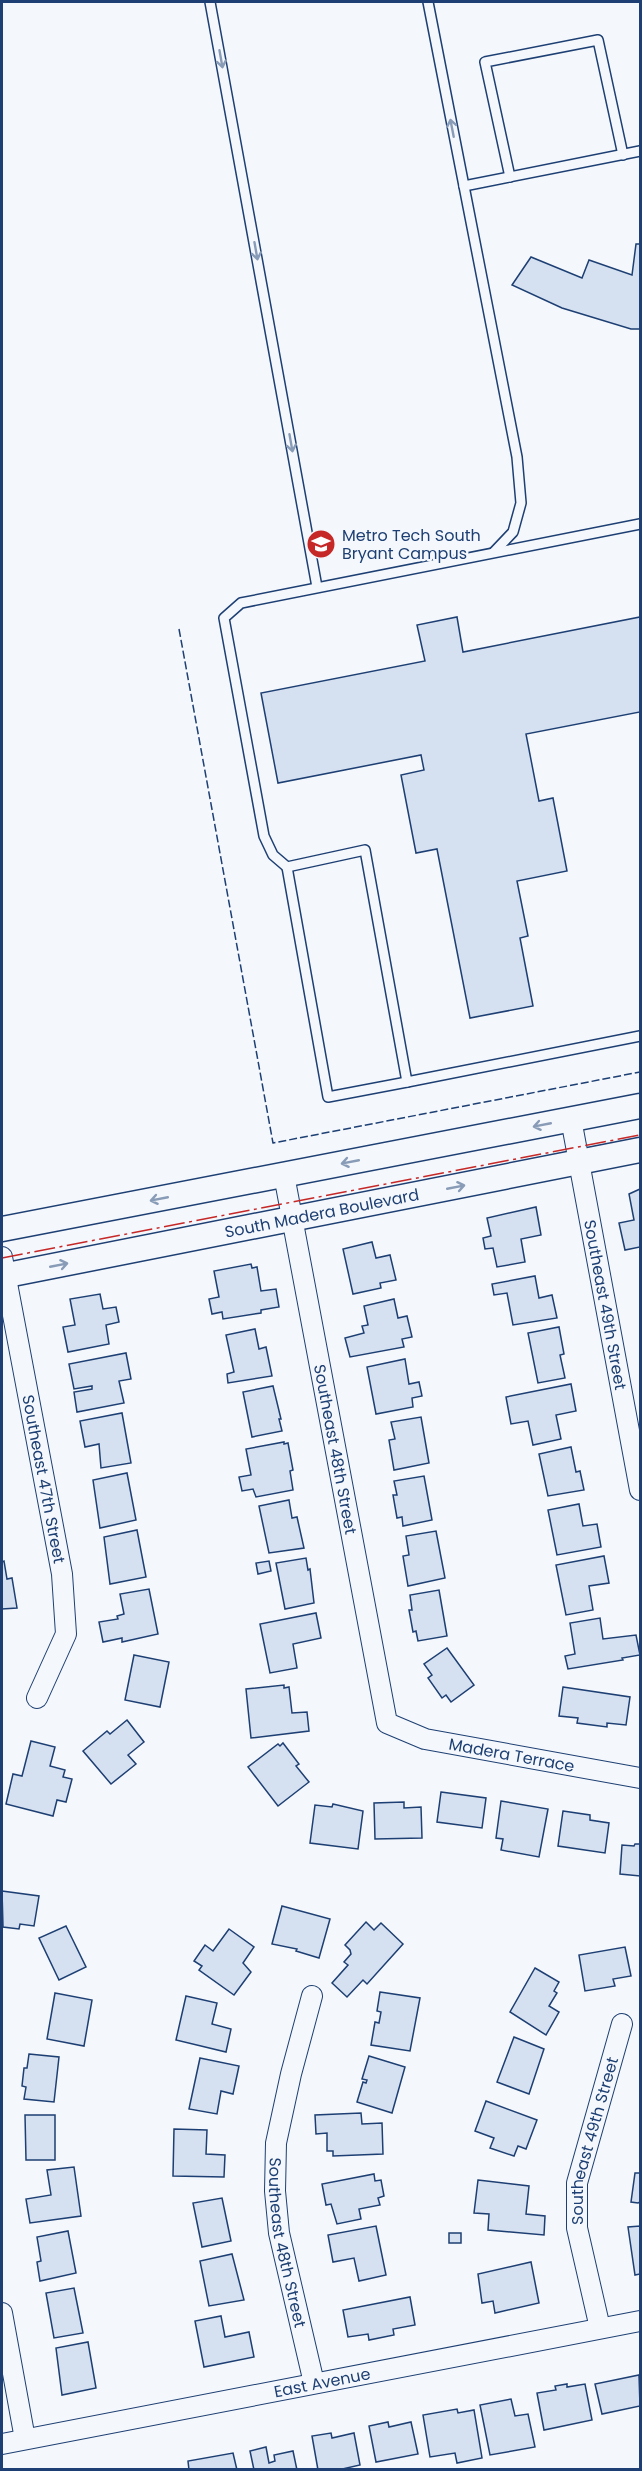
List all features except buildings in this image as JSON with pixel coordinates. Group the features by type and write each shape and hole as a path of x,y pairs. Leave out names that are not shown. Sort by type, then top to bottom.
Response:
{"street":[{"path":"2,1229 640,1106"},
{"name":"Southeast 49th Street","path":"571,1119 640,1490"},
{"name":"South Madera Boulevard","path":"3,1270 292,1220 640,1150"},
{"name":"Southeast 48th Street","path":"284,1175 387,1723"},
{"name":"Southeast 47th Street","path":"3,1270 62,1574 66,1634 37,1698"},
{"name":"Madera Terrace","path":"387,1723 425,1739 640,1778"},
{"name":"Southeast 48th Street","path":"312,1996 291,2074 276,2143 275,2191 279,2234 314,2383"},
{"name":"Southeast 49th Street","path":"600,2328 578,2228 577,2182 622,2024"},
{"path":"2,2313 25,2439"},
{"name":"East Avenue","path":"2,2444 640,2320"}],"lane":[{"path":"210,2 317,587"},
{"path":"428,2 517,457 521,503 513,532 494,552"},
{"path":"510,177 485,62 597,40 623,155"},
{"path":"464,186 640,152"},
{"path":"640,524 241,603 224,618 264,836 273,855 287,867 328,1097 640,1036"},
{"path":"287,867 364,849 407,1082"}],"fence":[{"path":"179,629 273,1143 640,1072"}],"power":[{"path":"2,1258 640,1135"}],"place":[{"name":"Metro Tech South Bryant Campus","path":"321,544"}]}
